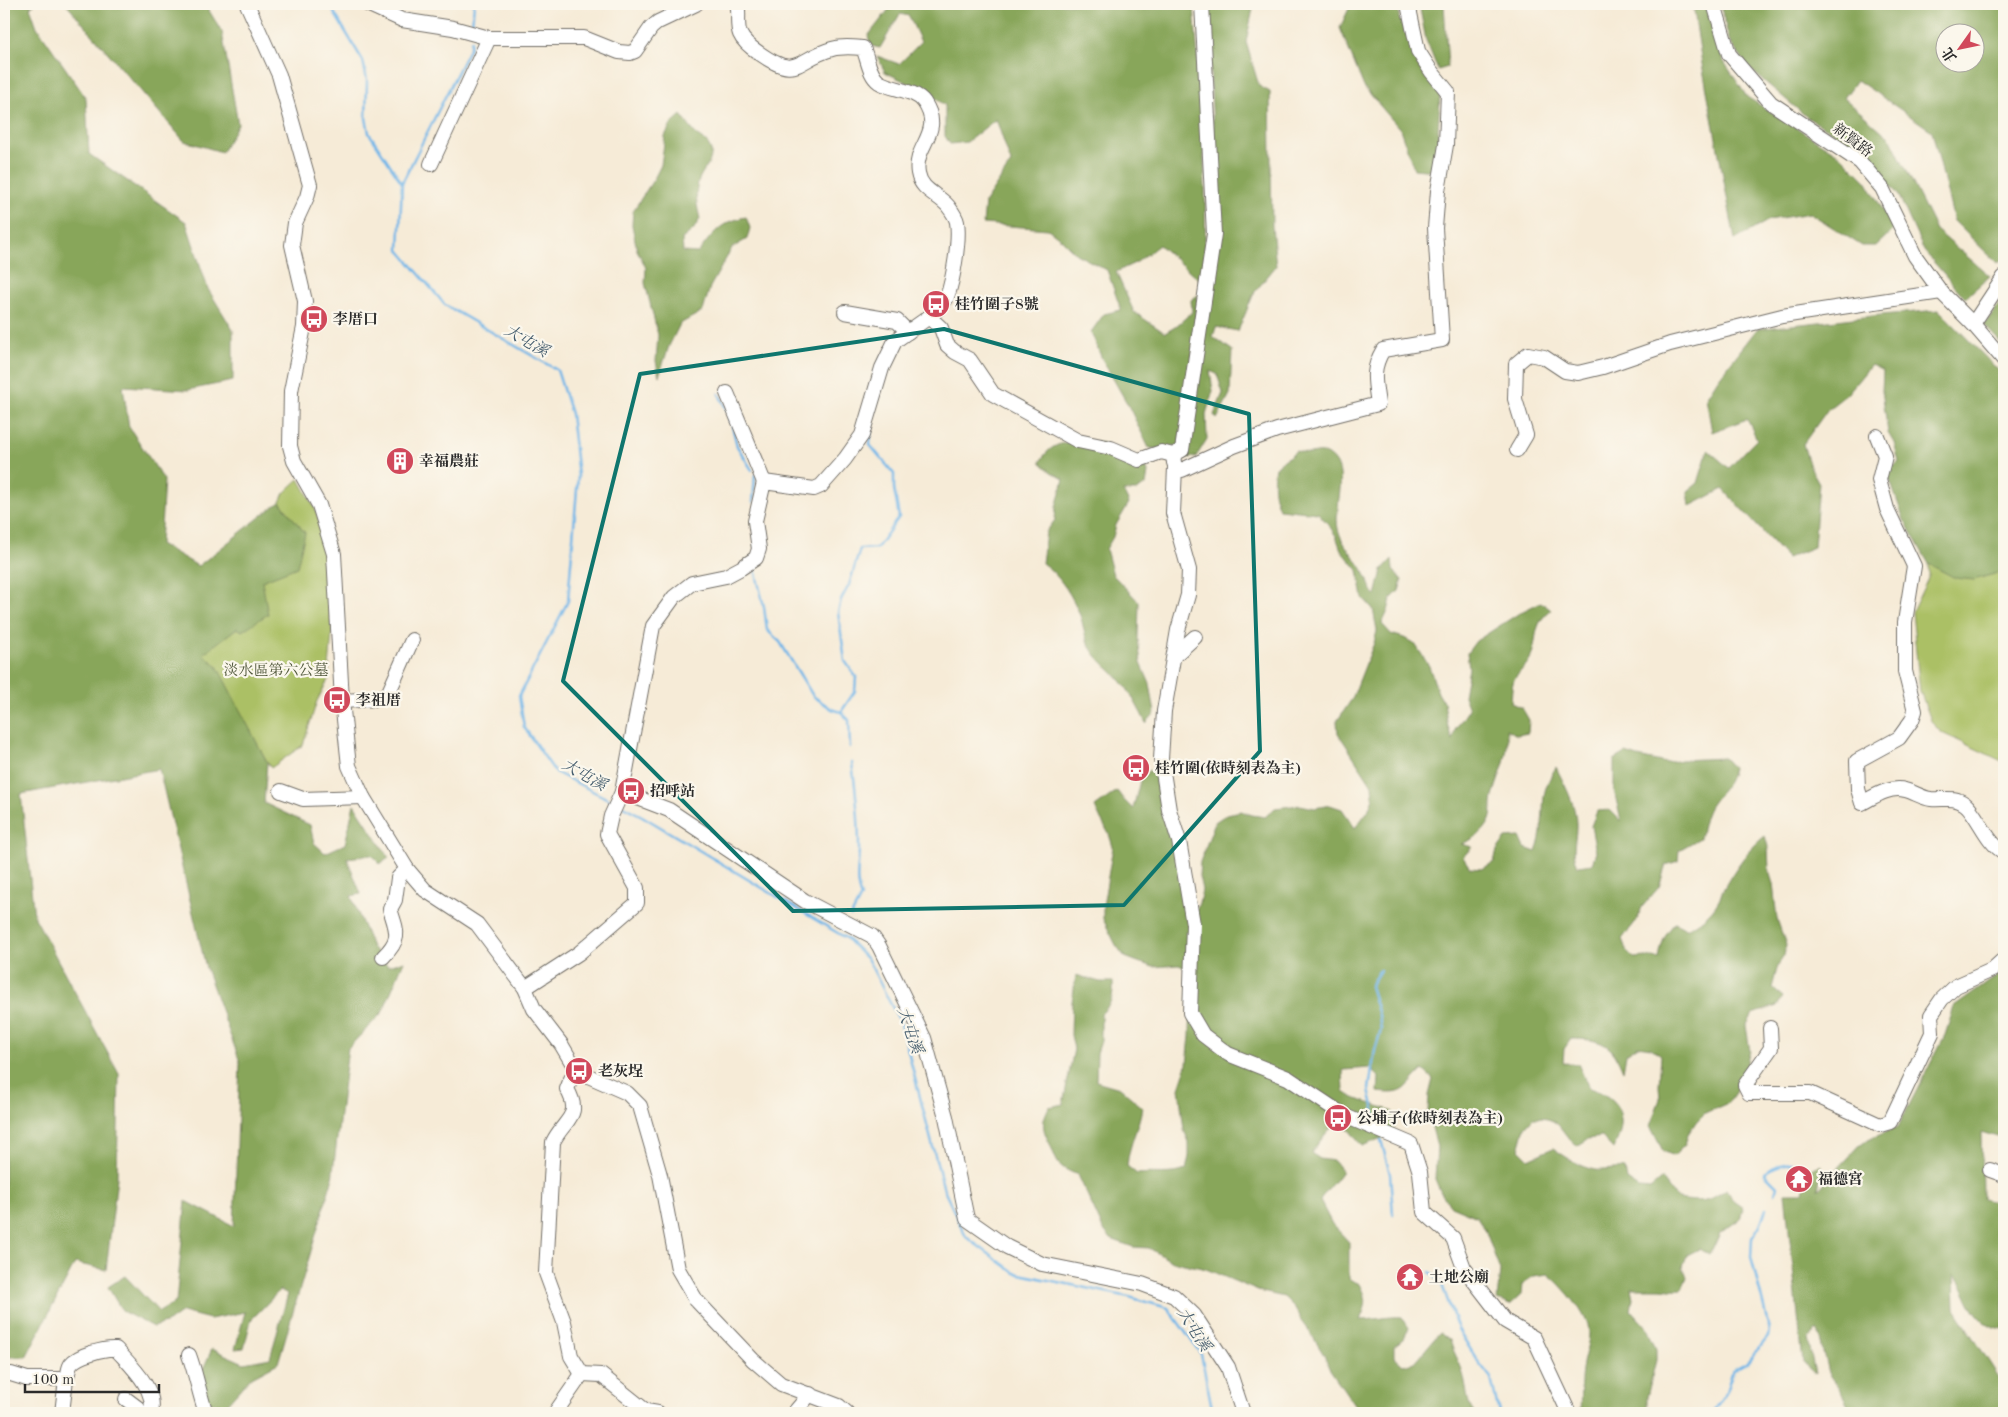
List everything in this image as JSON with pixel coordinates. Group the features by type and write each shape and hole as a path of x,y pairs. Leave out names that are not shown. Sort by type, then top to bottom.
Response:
{"street":[{"path":"246,4 279,75 310,185 307,197 295,223 292,245 305,301 304,327 291,391 290,446 294,461 319,505 334,554 342,701 349,766 363,797 407,869 425,890 477,924 525,988 534,1009 561,1044 576,1071 627,1093 640,1106 660,1175 678,1269 696,1300 753,1360 781,1384 839,1406 847,1413"},
{"path":"368,4 402,20 453,28 489,38 584,38 619,52 630,53 635,51 651,28 658,22 696,4"},
{"path":"737,4 742,37 756,51 775,64 794,68 831,49 846,47 863,48 872,73 879,82 917,96 923,101 932,116 932,124 929,137 917,164 918,176 929,192 940,196 957,220 955,263 946,299 929,317 895,341 882,368 862,435 845,459 821,486 814,489 764,482"},
{"path":"1202,4 1214,234 1182,450 1174,461 1173,513 1189,570 1188,595 1178,630 1164,711 1161,759 1169,810 1179,841 1193,924 1190,1013 1203,1035 1228,1054 1288,1078 1345,1116 1411,1144 1420,1172 1424,1212 1453,1238 1464,1268 1505,1321 1534,1338 1569,1413"},
{"path":"929,317 941,328 947,345 954,352 970,360 993,394 1078,441 1111,448 1139,460 1161,452 1174,461 1182,470 1234,446 1277,430 1378,404 1374,379 1375,362 1383,350 1442,340 1436,228 1438,191 1446,145 1448,92 1430,71 1418,51 1408,4"},
{"name":"新賢路","path":"1714,4 1729,54 1771,103 1860,162 1882,188 1915,256 1941,292 1973,324 2004,360"},
{"path":"431,164 489,38"},
{"path":"1973,324 2004,277"},
{"path":"1517,450 1526,434 1515,399 1516,364 1528,354 1544,357 1565,371 1578,373 1603,367 1670,344 1782,316 1941,292"},
{"path":"845,312 897,321 908,332"},
{"path":"525,988 580,953 637,903 638,888 608,834 611,816 621,795 653,626 674,597 692,583 726,576 752,561 759,548 755,521 764,482 727,393"},
{"path":"1877,436 1885,456 1879,480 1887,509 1914,566 1905,622 1905,671 1916,710 1912,720 1899,738 1857,761 1858,789 1862,803 1883,792 1904,789 1930,799 1950,798 1966,804 1999,850 2004,852"},
{"path":"1174,656 1195,637"},
{"path":"342,701 379,699 388,694 412,640"},
{"path":"281,791 303,799 363,797"},
{"path":"621,795 668,810 805,901 872,936 879,946 924,1038 946,1117 966,1219 1007,1247 1042,1264 1142,1284 1174,1296 1194,1315 1228,1368 1243,1413"},
{"path":"382,957 393,947 398,936 390,909 395,900 398,878 407,869"},
{"path":"1770,1028 1771,1048 1745,1085 1749,1093 1810,1093 1880,1125 1890,1122 1932,1033 1931,1015 1942,999 1956,986 1992,970 2004,958"},
{"path":"576,1071 567,1089 574,1101 571,1119 559,1129 553,1142 546,1273 564,1322 571,1356 582,1374"},
{"path":"1990,1170 2004,1175"},
{"path":"62,1413 69,1366 74,1361 102,1349 116,1349 130,1364 151,1394 153,1406 151,1413"},
{"path":"189,1355 197,1376 196,1384 206,1413"},
{"path":"4,1374 27,1379 66,1379"},
{"path":"556,1413 582,1374"},
{"path":"582,1374 601,1375 646,1411 658,1413"},
{"path":"794,1413 810,1394"},
{"path":"126,1399 138,1408 141,1413"}],"highlighted area":[{"path":"944,329 1249,414 1260,751 1124,905 793,911 563,681 640,374"}],"green space":[{"path":"4,4 35,4 30,7 37,27 86,98 89,154 186,222 208,289 233,330 233,381 188,390 123,386 129,427 164,480 160,544 198,566 280,502 305,533 297,567 262,581 268,614 242,631 237,628 203,654 217,666 267,762 264,803 310,825 314,843 325,853 345,844 354,804 389,858 380,864 371,855 347,858 361,894 351,896 372,947 388,966 404,961 382,1013 348,1048 332,1180 278,1363 250,1378 225,1406 206,1401 199,1378 212,1349 244,1363 270,1358 288,1294 280,1290 251,1320 244,1348 235,1349 245,1312 210,1319 182,1312 168,1322 153,1327 122,1311 108,1287 125,1276 159,1312 176,1302 186,1201 234,1226 240,1062 206,968 159,769 21,794 34,916 119,1074 117,1178 106,1270 75,1263 26,1357 4,1357 4,1328 9,1318 8,1270 4,1272"},
{"path":"66,4 205,4 222,32 238,124 222,152 184,141"},
{"path":"893,4 936,4 938,8 945,4 1194,4 1205,178 1203,283 1159,245 1137,262 1116,272 1134,312 1165,333 1192,312 1191,300 1198,295 1190,377 1179,445 1158,449 1149,448 1128,405 1102,359 1091,332 1104,314 1121,310 1107,270 1076,254 1048,229 983,224 985,202 1011,163 996,119 967,142 950,144 945,136 945,105 920,89 885,72 877,56 899,64 921,42 909,16 900,14 880,48 871,46 868,36"},
{"path":"1207,4 1254,4 1246,42 1259,86 1270,92 1272,226 1276,266 1254,293 1238,331 1216,327 1213,337 1232,350 1230,394 1217,419 1214,415 1223,393 1217,374 1210,371 1213,391 1206,414 1207,439 1196,457 1180,458 1218,233"},
{"path":"1351,4 1399,4 1399,18 1413,50 1440,95 1436,171 1414,169 1400,129 1364,87 1340,28"},
{"path":"1419,4 1444,4 1448,67 1438,70 1426,40"},
{"path":"1693,4 1705,4 1723,60 1747,97 1840,155 1866,181 1894,229 1876,246 1862,246 1810,213 1769,220 1735,240 1702,64"},
{"path":"1720,4 2004,4 2004,259 1997,263 1954,221 1932,131 1857,80 1844,98 1891,139 1936,230 1990,276 1965,298 1924,251 1899,196 1861,148 1808,118 1751,70 1730,43"},
{"path":"681,115 696,135 708,144 711,149 710,159 697,185 696,195 700,219 693,230 682,239 683,252 698,253 718,229 737,219 746,217 750,228 747,239 732,248 710,287 703,311 680,324 669,346 659,376 656,361 658,335 645,283 646,268 637,250 632,225 633,211 661,165 665,136 671,124"},
{"path":"2004,297 2004,346 1984,325"},
{"path":"1939,310 2004,376 2004,571 1974,580 1955,578 1929,564 1904,520 1887,472 1899,462 1894,443 1888,433 1882,391 1883,371 1871,365 1847,394 1828,409 1803,444 1810,467 1819,483 1814,547 1787,558 1723,489 1690,506 1688,491 1698,483 1708,450 1729,468 1757,439 1747,419 1712,432 1706,398 1718,379 1757,329"},
{"path":"1078,441 1103,443 1106,455 1118,461 1132,458 1143,459 1148,472 1146,485 1136,491 1123,491 1129,503 1116,525 1113,537 1106,549 1113,575 1139,602 1138,639 1141,663 1150,684 1155,713 1146,723 1126,687 1090,647 1078,610 1065,587 1054,573 1042,563 1046,532 1055,520 1056,507 1064,479 1051,472 1040,462 1051,448"},
{"path":"1296,451 1308,454 1324,453 1336,462 1340,480 1338,529 1346,546 1366,575 1371,589 1376,596 1382,570 1392,559 1393,570 1402,580 1399,591 1391,599 1382,624 1391,634 1415,644 1429,666 1438,693 1444,703 1452,741 1455,730 1469,709 1464,696 1469,668 1467,653 1476,641 1521,612 1541,602 1551,610 1541,620 1531,658 1516,676 1512,685 1511,703 1522,708 1529,720 1528,733 1517,735 1506,729 1506,755 1493,797 1490,820 1478,835 1461,844 1472,847 1463,857 1470,868 1482,869 1494,862 1497,850 1506,838 1520,837 1525,848 1536,852 1541,832 1545,793 1548,781 1556,767 1574,809 1576,829 1574,854 1578,866 1592,864 1596,852 1591,826 1597,811 1610,810 1621,821 1614,790 1614,760 1626,753 1666,763 1681,760 1724,758 1733,768 1727,783 1708,811 1700,838 1679,850 1678,861 1666,865 1659,887 1642,907 1637,920 1622,939 1626,950 1634,958 1647,957 1659,959 1664,940 1675,923 1686,929 1708,914 1719,900 1723,890 1742,860 1765,836 1777,919 1786,945 1784,956 1778,965 1772,988 1783,997 1777,1006 1753,1014 1746,1026 1750,1051 1742,1079 1728,1103 1705,1113 1688,1134 1685,1145 1674,1156 1663,1151 1650,1126 1660,1099 1661,1055 1651,1048 1638,1046 1626,1054 1623,1071 1614,1054 1604,1044 1590,1040 1571,1039 1564,1049 1563,1063 1578,1064 1589,1088 1609,1098 1619,1111 1621,1129 1613,1149 1602,1137 1588,1139 1577,1146 1555,1122 1543,1118 1533,1118 1525,1127 1519,1149 1529,1159 1553,1148 1590,1169 1625,1169 1627,1180 1639,1188 1650,1189 1662,1179 1677,1199 1692,1201 1709,1199 1727,1189 1733,1201 1743,1208 1740,1219 1720,1233 1710,1255 1699,1249 1687,1255 1683,1266 1687,1277 1682,1289 1631,1288 1633,1298 1631,1310 1647,1328 1656,1349 1656,1360 1647,1397 1647,1413 1580,1413 1581,1376 1589,1333 1588,1326 1574,1301 1548,1274 1534,1276 1522,1284 1521,1295 1510,1305 1497,1300 1500,1271 1485,1229 1477,1217 1451,1206 1441,1193 1435,1179 1437,1147 1428,1112 1429,1095 1433,1079 1423,1070 1405,1089 1395,1093 1388,1093 1378,1092 1379,1077 1370,1068 1343,1070 1344,1092 1393,1112 1396,1124 1389,1135 1362,1146 1350,1131 1336,1124 1327,1132 1311,1153 1320,1159 1334,1161 1342,1171 1320,1201 1332,1224 1349,1242 1349,1279 1360,1284 1365,1298 1365,1306 1360,1320 1402,1317 1409,1328 1404,1338 1394,1346 1394,1357 1403,1365 1415,1362 1440,1332 1450,1340 1462,1369 1468,1399 1474,1413 1360,1413 1329,1368 1324,1355 1294,1307 1284,1297 1258,1291 1206,1269 1171,1261 1149,1248 1133,1247 1111,1239 1103,1229 1078,1175 1059,1164 1045,1134 1044,1122 1049,1107 1063,1104 1074,1049 1071,1035 1072,1002 1076,975 1100,982 1113,982 1111,1000 1101,1014 1101,1041 1097,1053 1096,1081 1120,1088 1142,1107 1127,1166 1137,1174 1174,1173 1186,1170 1189,1156 1189,1142 1184,1130 1179,1088 1187,1064 1190,1036 1191,971 1179,965 1153,967 1138,962 1125,957 1116,945 1103,919 1103,906 1113,847 1109,834 1095,807 1117,791 1133,809 1140,781 1149,770 1156,779 1160,790 1194,916 1202,890 1199,876 1200,862 1215,822 1227,814 1241,811 1265,817 1275,808 1300,805 1315,808 1330,805 1342,809 1355,828 1368,811 1373,798 1372,785 1338,733 1337,721 1352,699 1374,643 1377,631 1373,609 1363,598 1358,570 1341,550 1336,536 1318,513 1279,509 1274,488 1275,467"},
{"name":"淡水區第六公墓","path":"299,479 315,508 324,539 332,633 328,680 317,701 303,745 271,768 203,653 237,628 262,581 305,533 280,502 284,493"},
{"path":"1929,564 1950,575 1965,579 1973,579 2004,571 2004,762 1942,733 1932,723 1920,691 1912,612 1929,576"},
{"path":"2004,971 2004,1139 1981,1132 1982,1199 2004,1205 2004,1329 1993,1327 1978,1316 1954,1274 1955,1309 2004,1385 2004,1413 1852,1413 1828,1373 1818,1330 1808,1339 1815,1374 1803,1363 1785,1193 1803,1193 1808,1169 1822,1165 1818,1190 1863,1142 1898,1127 1945,1035 1954,1007"}],"waterway":[{"path":"329,4 363,61 367,80 366,118 369,133 402,183"},
{"name":"大屯溪","path":"472,25 474,4"},
{"name":"大屯溪","path":"471,41 470,47 402,183 399,250 445,305 557,370 571,414 578,476 568,601 519,696 524,727 555,772 614,802"},
{"path":"719,394 727,411"},
{"path":"730,418 737,446 752,470"},
{"path":"841,712 855,691 856,677 845,661 838,612 841,600 849,585 860,549 877,548 899,517 894,489 894,474 870,445 871,428"},
{"path":"753,502 755,475"},
{"path":"754,565 764,607 767,630 780,642 813,696 832,709 841,712 849,720 850,747"},
{"path":"851,916 861,897 857,879 859,848 852,763"},
{"name":"大屯溪","path":"621,805 846,938 868,960 901,1024 944,1190 966,1237 1015,1273 1129,1297 1168,1308 1201,1354 1213,1413"},
{"path":"1377,1123 1369,1089 1375,1050 1381,1030 1379,1015 1370,986 1380,970"},
{"path":"1381,1140 1390,1174 1393,1214"},
{"path":"1775,1193 1777,1186 1764,1173 1777,1166 1792,1163"},
{"path":"1712,1413 1726,1392 1733,1370 1749,1361 1768,1337 1769,1329 1751,1257 1752,1238 1760,1225 1766,1209"},
{"path":"1430,1272 1441,1282 1458,1329 1477,1360 1491,1378 1499,1413"}],"place":[{"name":"桂竹圍子8號","path":"936,304"},
{"name":"李厝口","path":"314,319"},
{"name":"幸福農莊","path":"400,461"},
{"name":"李祖厝","path":"337,700"},
{"name":"桂竹圍(依時刻表為主)","path":"1136,768"},
{"name":"招呼站","path":"631,791"},
{"name":"老灰埕","path":"579,1071"},
{"name":"公埔子(依時刻表為主)","path":"1338,1118"},
{"name":"福德宮","path":"1799,1179"},
{"name":"土地公廟","path":"1410,1277"}]}
